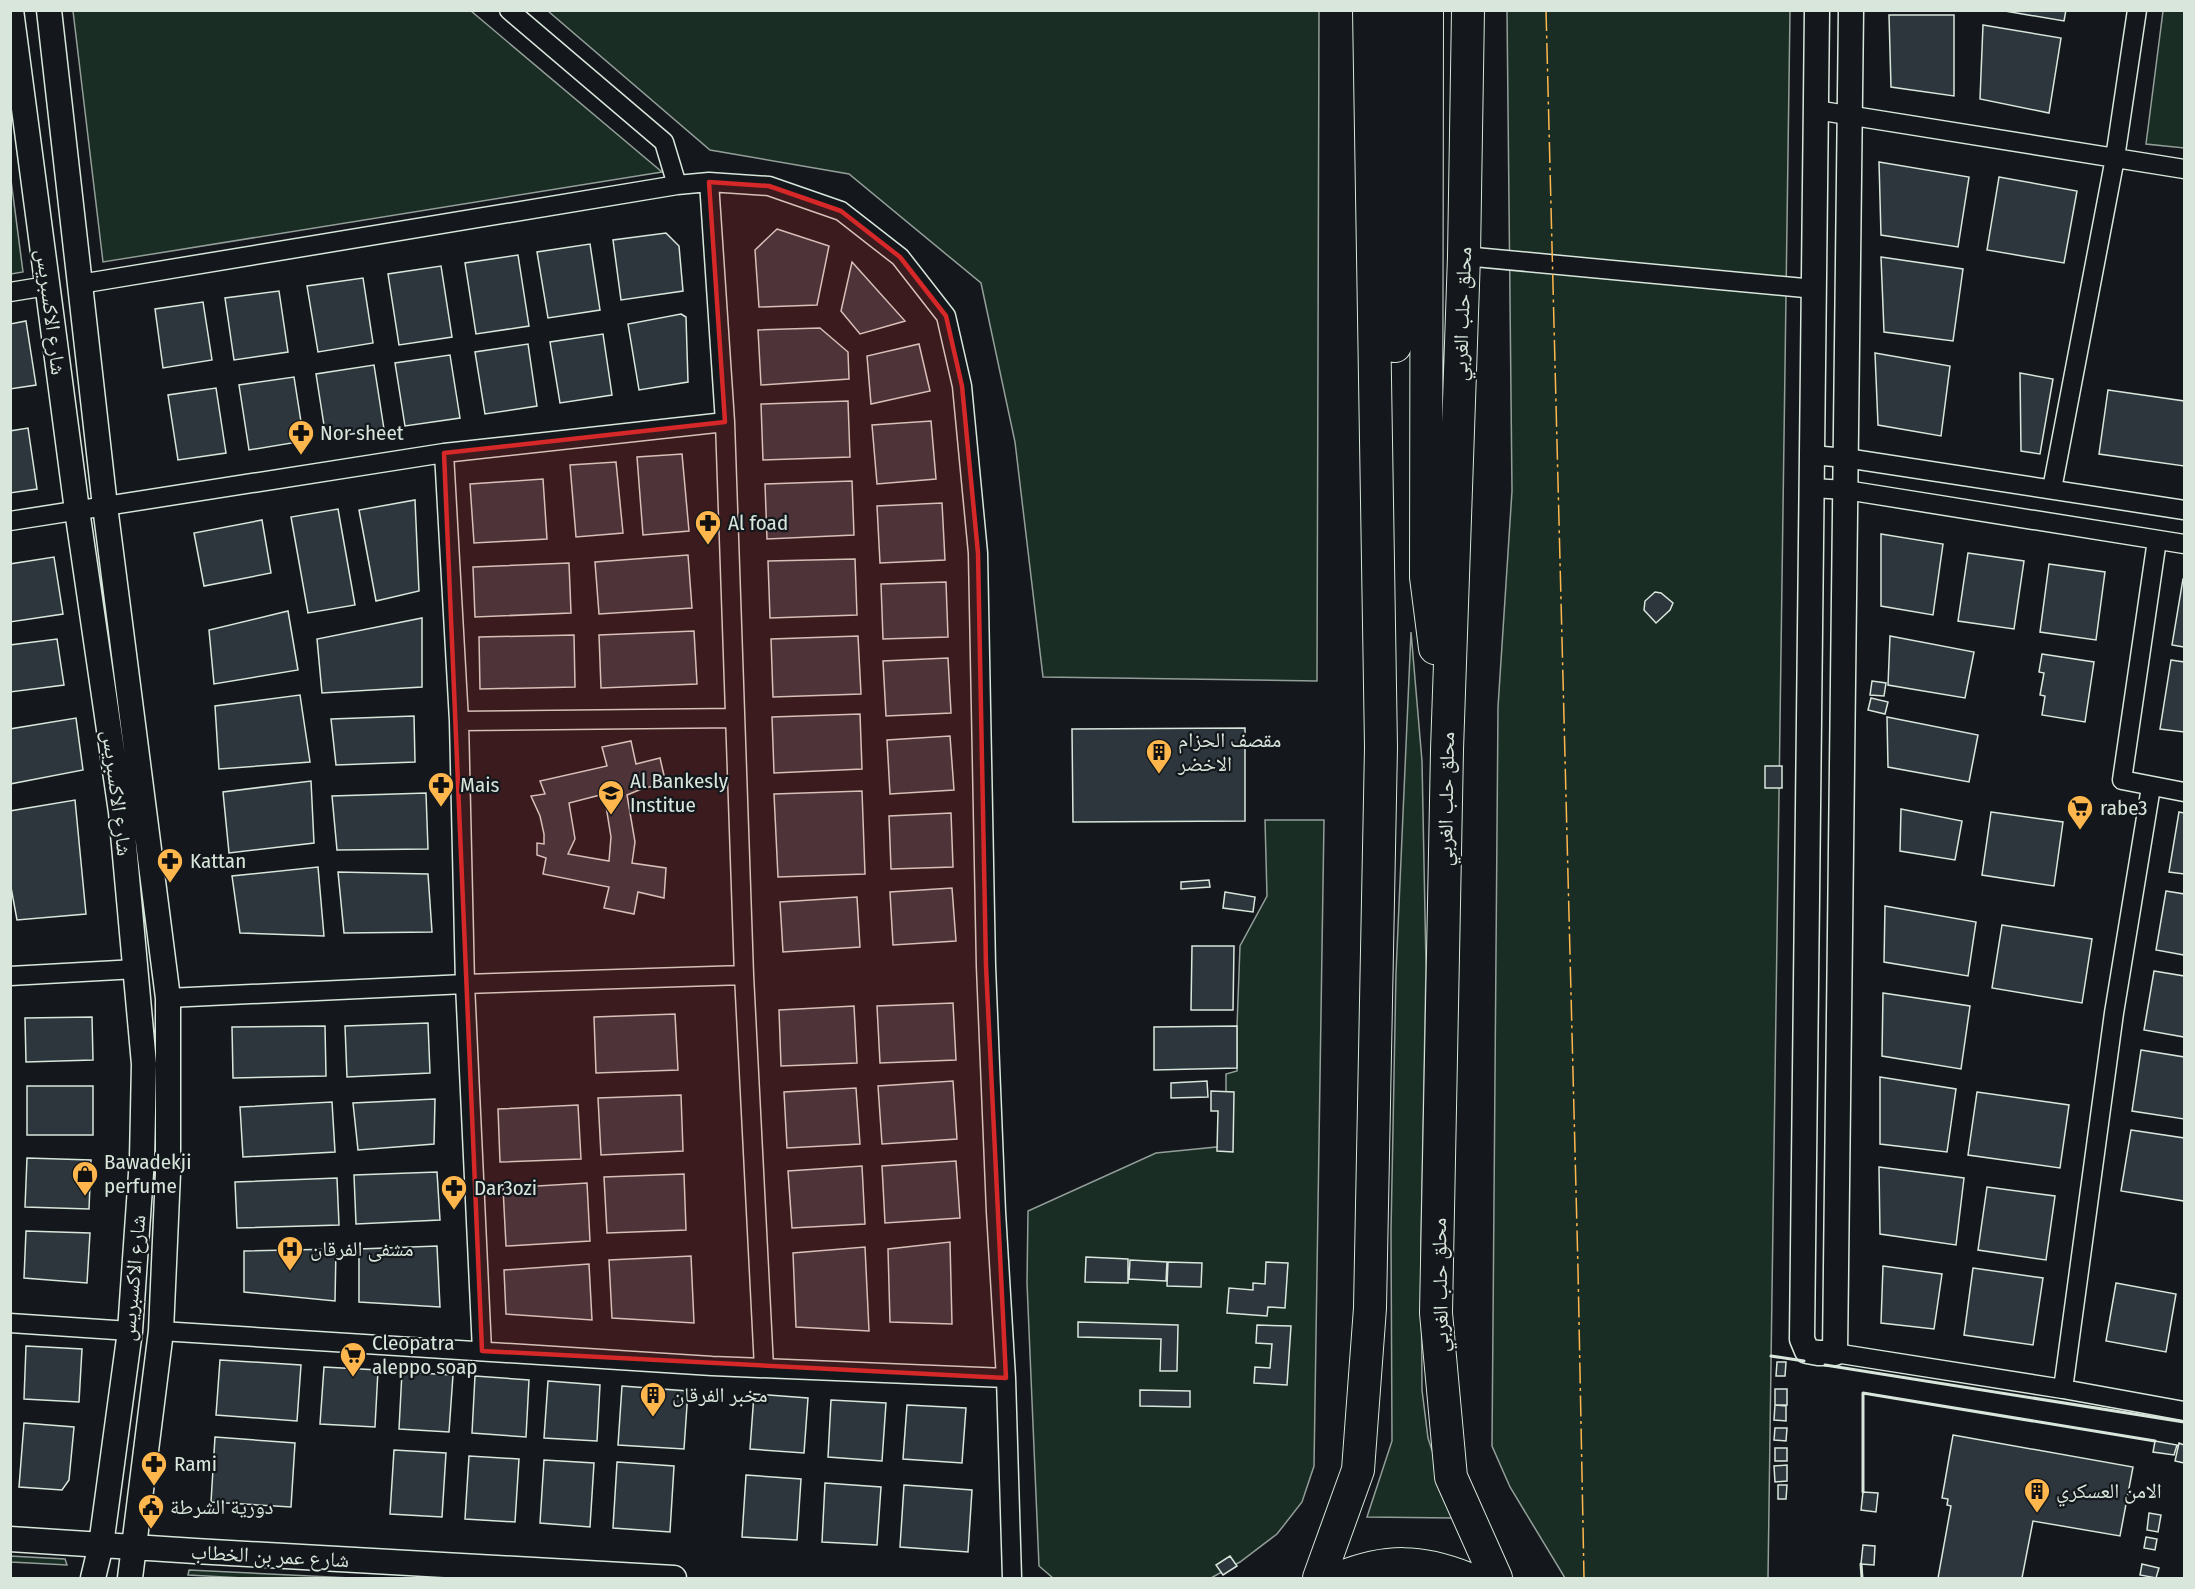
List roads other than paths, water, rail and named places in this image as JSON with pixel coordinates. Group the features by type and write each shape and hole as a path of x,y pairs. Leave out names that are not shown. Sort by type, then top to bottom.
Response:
{"highway":[{"path":"1319,1578 1358,1470 1370,1296 1381,747 1369,10"},
{"path":"1381,747 1393,572 1399,10"},
{"path":"1427,10 1426,577 1446,750"},
{"name":"محلق حلب الغربي","path":"1468,10 1464,256 1446,750 1436,1313 1451,1477 1496,1578"},
{"path":"1340,1578 1360,1570 1387,1564 1415,1564 1443,1569 1466,1578"}],"street":[{"name":"شارع الاكسبريس","path":"11,10 76,510 121,812 144,1064 142,1159 130,1331 101,1545 93,1578"},
{"path":"49,10 105,506 168,998 168,1173 161,1331 130,1578"},
{"path":"509,10 664,142 677,185"},
{"path":"1817,10 1802,1339 1807,1351 1835,1353 2063,1389 2184,1411"},
{"path":"1835,1353 1851,10"},
{"path":"2052,489 2115,158 2137,10"},
{"path":"1816,110 2184,169"},
{"path":"80,284 677,185 709,182 769,186 841,211 900,257 946,316 962,386 978,553 986,966 995,1201 1006,1378 1012,1578"},
{"path":"709,182 725,422 744,975 764,1368"},
{"path":"1464,256 1815,289"},
{"path":"10,292 47,286"},
{"path":"10,521 444,453 725,422"},
{"path":"444,453 459,721 465,984 482,1351"},
{"path":"1812,455 1846,458 2184,510"},
{"path":"1812,488 1845,490 2184,544"},
{"path":"2157,540 2122,780 2184,792"},
{"path":"459,721 735,718"},
{"path":"2063,1389 2114,1012 2151,787"},
{"path":"10,976 136,969"},
{"path":"168,998 465,984 744,975"},
{"path":"10,1323 130,1331"},
{"path":"161,1331 764,1368 1006,1378"},
{"name":"شارع عمر بن الخطاب","path":"10,1539 674,1578"}],"place":[{"name":"Nor sheet","path":"301,456"},
{"name":"Al foad","path":"708,546"},
{"name":"مقصف الحزام الاخضر","path":"1159,775"},
{"name":"Mais","path":"441,808"},
{"name":"Al Bankesly Institue","path":"611,816"},
{"name":"rabe3","path":"2080,831"},
{"name":"Kattan","path":"170,884"},
{"name":"Bawadekji perfume","path":"85,1197"},
{"name":"Dar3ozi","path":"454,1211"},
{"name":"مشفى الفرقان","path":"290,1272"},
{"name":"Cleopatra aleppo soap","path":"353,1378"},
{"name":"مخبر الفرقان","path":"653,1418"},
{"name":"Rami","path":"154,1487"},
{"name":"الامن العسكري","path":"2037,1514"},
{"name":"دورية الشرطة","path":"151,1530"}]}
